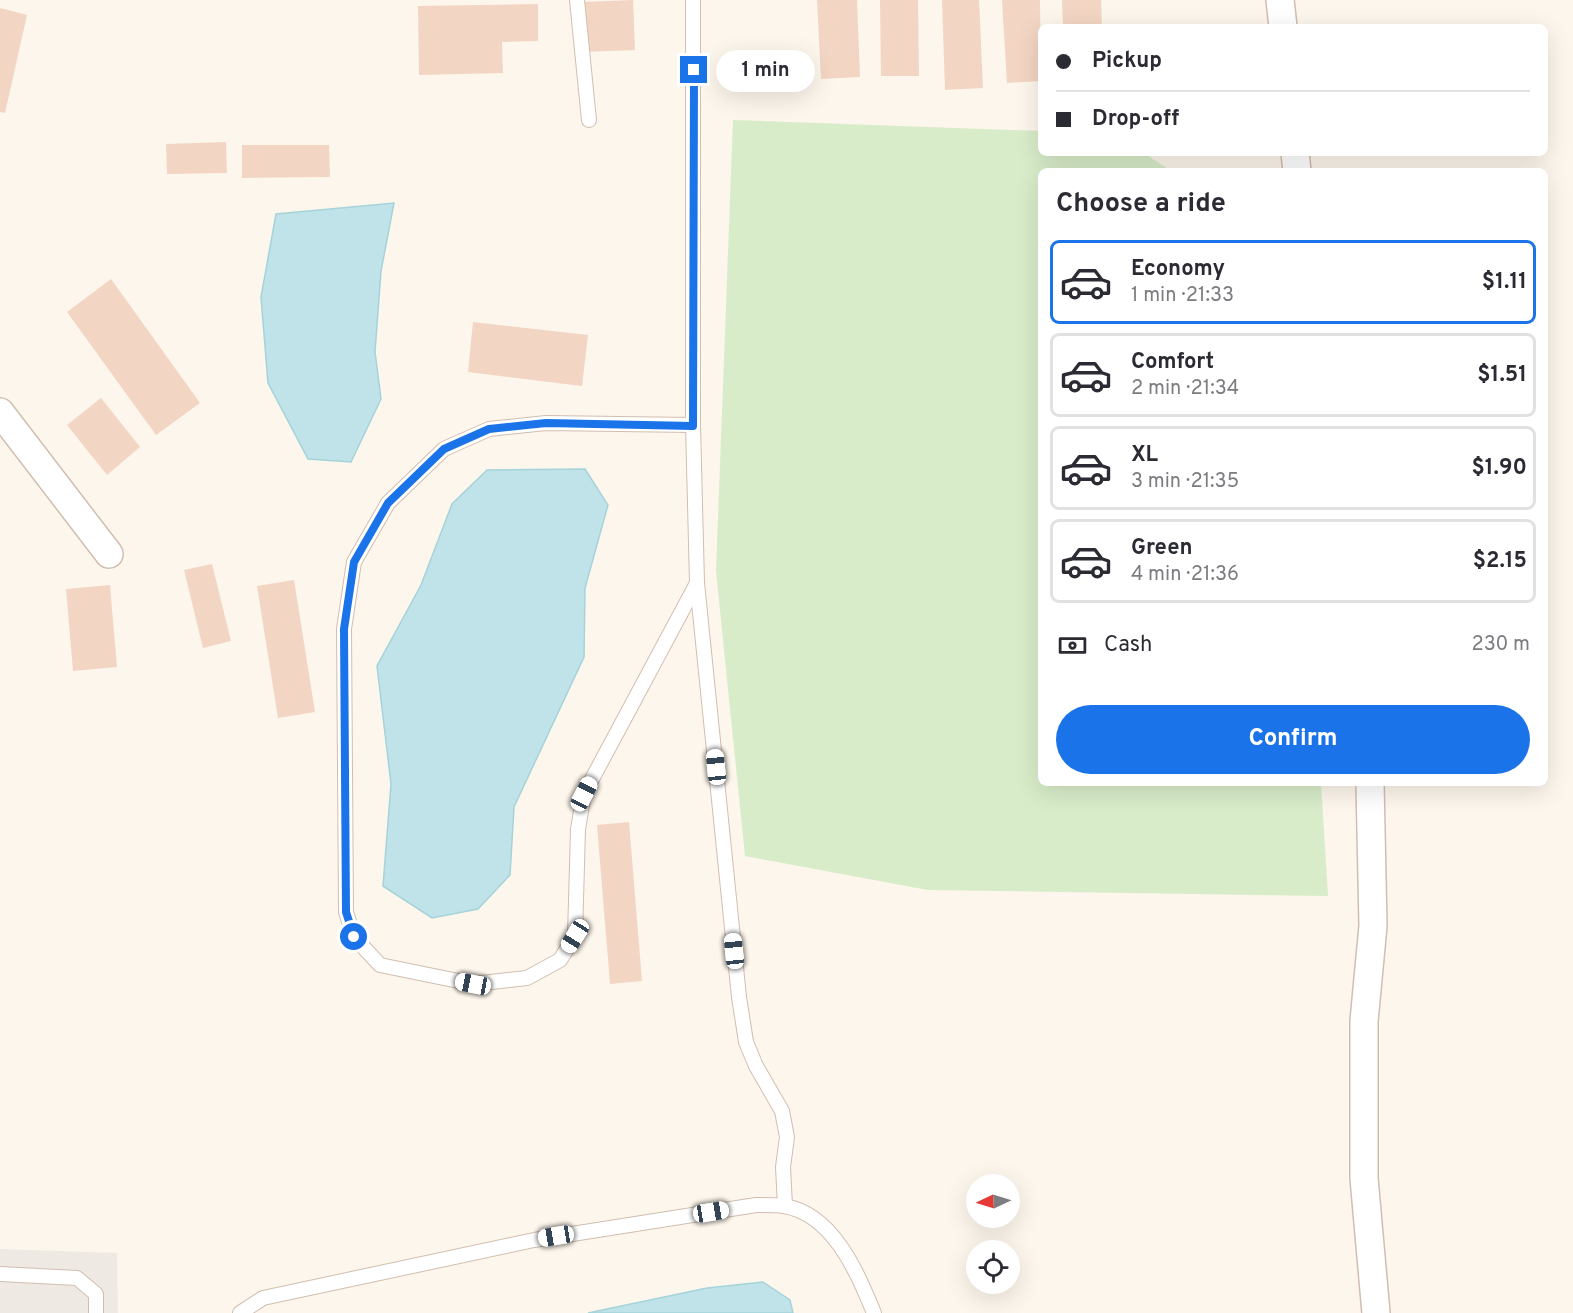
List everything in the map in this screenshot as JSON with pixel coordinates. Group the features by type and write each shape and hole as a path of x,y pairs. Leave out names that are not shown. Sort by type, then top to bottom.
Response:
{"street":[{"path":"1280,0 1283,24"},
{"path":"0,412 109,554"},
{"path":"1370,786 1373,926 1364,1021 1364,1178 1376,1313"}],"lane":[{"path":"578,0 589,120"},
{"path":"693,0 693,426 697,583 739,997 746,1042 756,1066 782,1110 787,1137 783,1167 785,1206"},
{"path":"693,426 546,423 489,429 444,449 388,503 354,562 344,629 346,912 354,937 380,965 473,984 527,978 560,960 575,936 578,829 584,794 697,583"},
{"path":"240,1313 263,1298 534,1240 756,1205 785,1206 814,1218 837,1242 861,1281 874,1313"},
{"path":"0,1274 77,1278 96,1294 96,1313"}],"shaded area":[{"path":"0,1249 117,1253 118,1313 0,1313"}],"green space":[{"path":"733,120 1038,131 1038,156 1148,156 1166,168 1038,168 1038,786 1321,786 1328,896 928,890 745,856 716,571"}],"water":[{"path":"394,203 381,271 375,352 381,399 351,462 308,459 268,383 261,297 276,214"},
{"path":"585,469 608,505 585,588 584,657 514,807 510,875 478,909 432,918 383,886 391,784 377,666 421,585 452,504 487,470"},
{"path":"763,1282 790,1300 793,1313 588,1313 707,1288"}],"building":[{"path":"633,0 635,50 584,52 582,2"},
{"path":"817,0 857,0 860,77 821,79"},
{"path":"880,0 918,0 919,76 881,76"},
{"path":"942,0 979,0 983,88 945,90"},
{"path":"1002,0 1040,0 1038,81 1007,83"},
{"path":"1062,0 1101,0 1102,24 1063,24"},
{"path":"538,4 538,41 502,42 503,73 419,75 418,6"},
{"path":"0,8 27,15 5,113 0,112"},
{"path":"226,142 227,173 167,174 166,144"},
{"path":"242,145 329,145 330,177 242,178"},
{"path":"111,279 200,403 156,435 67,312"},
{"path":"473,322 588,335 582,386 468,372"},
{"path":"101,398 140,447 107,475 67,425"},
{"path":"212,564 231,641 203,648 184,570"},
{"path":"294,580 315,712 278,718 257,586"},
{"path":"110,585 117,667 73,671 66,589"},
{"path":"629,822 642,981 610,984 597,825"}],"route":[{"path":"354,937 346,912 344,629 354,562 388,503 444,449 489,429 546,423 693,426 694,70"}]}
